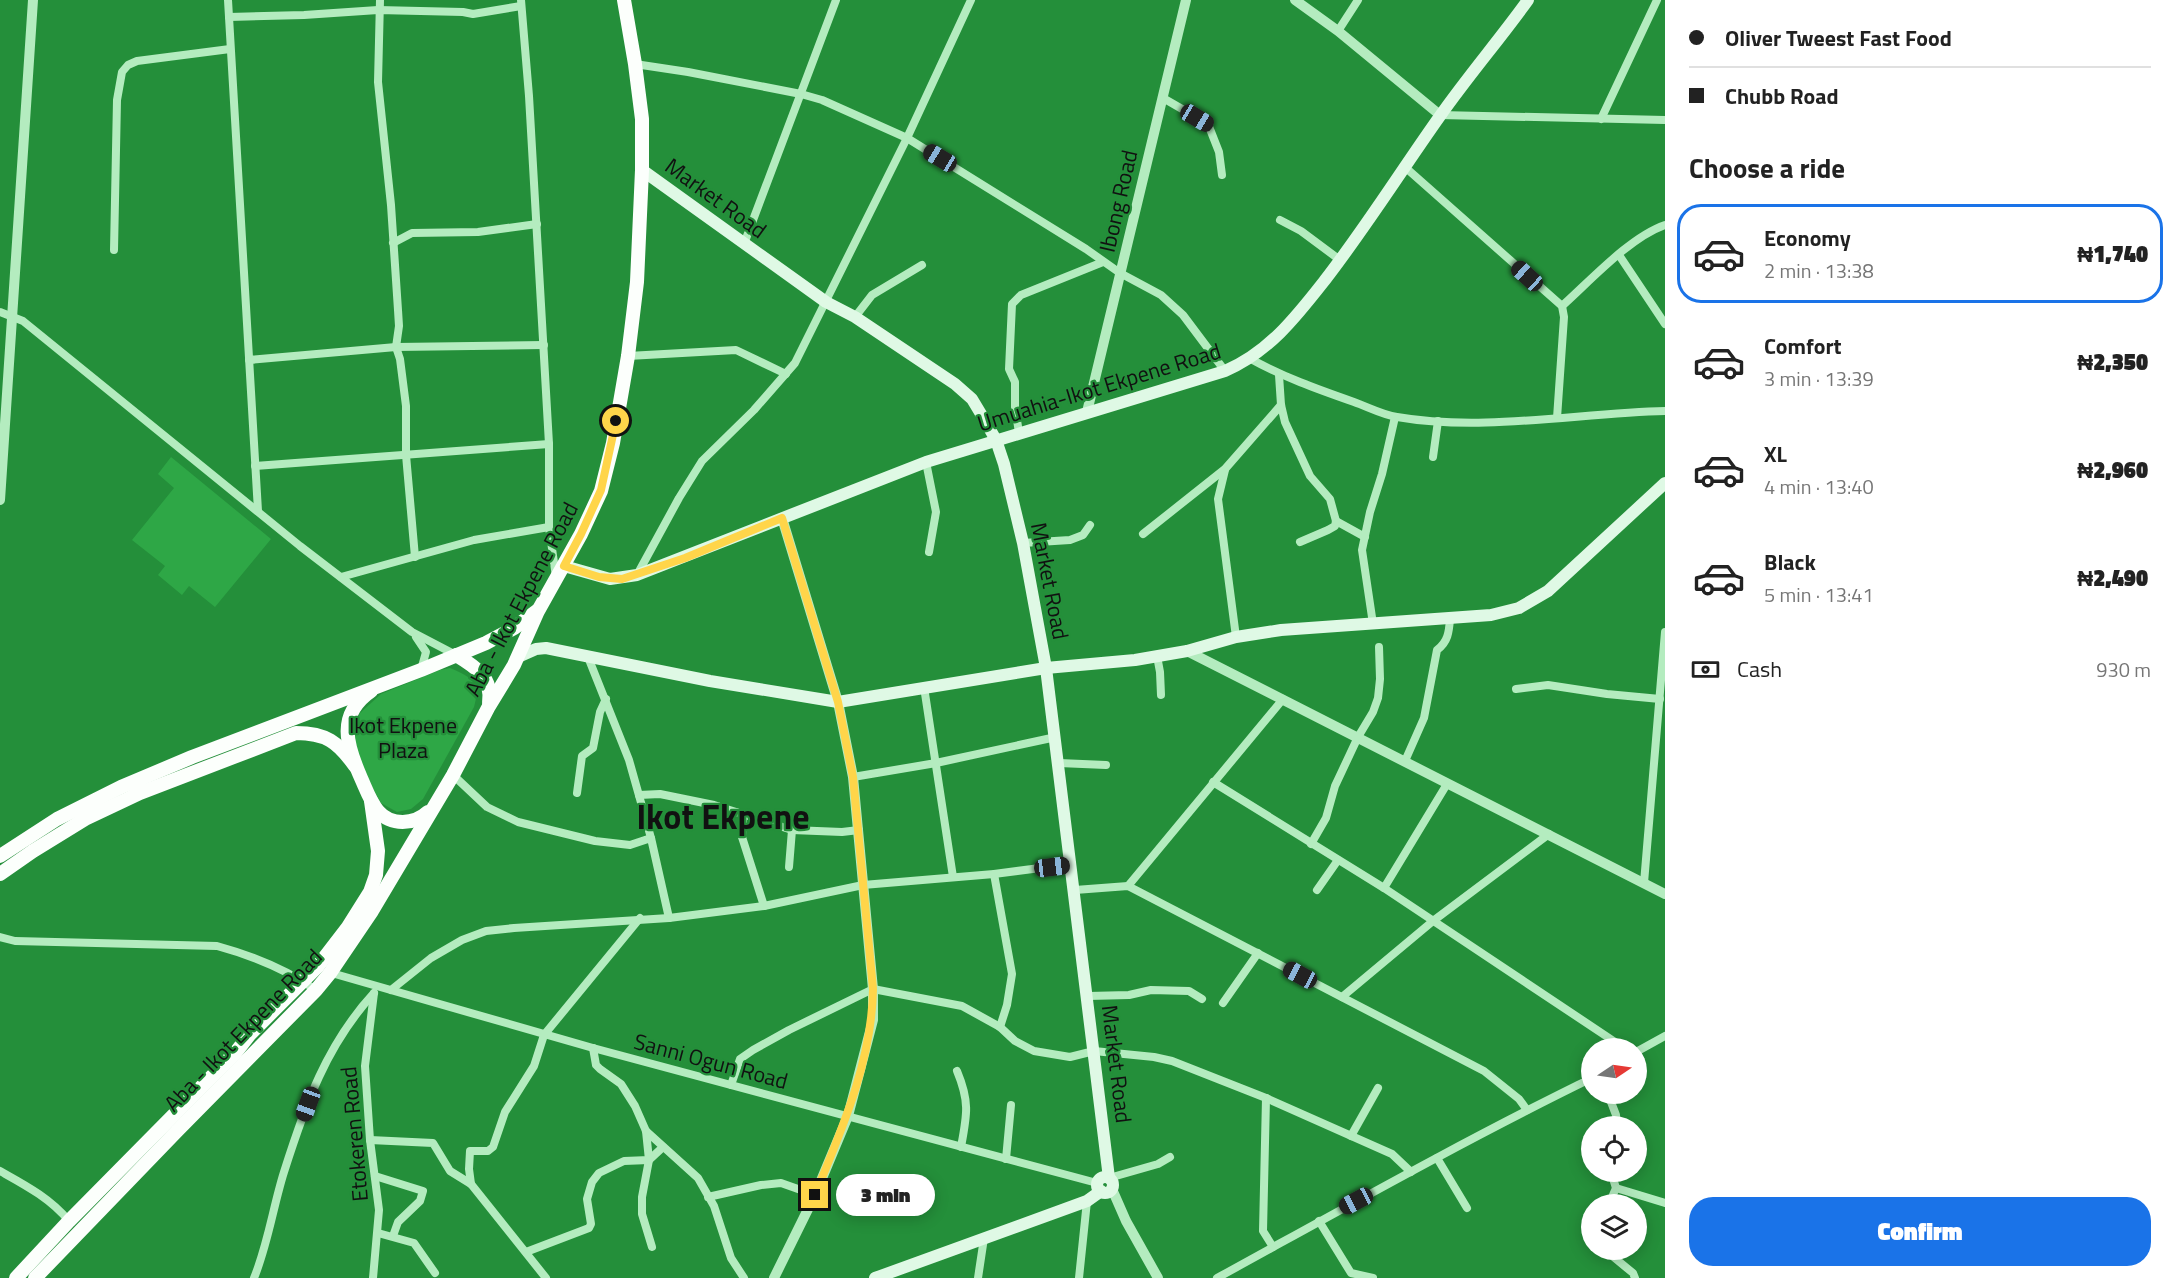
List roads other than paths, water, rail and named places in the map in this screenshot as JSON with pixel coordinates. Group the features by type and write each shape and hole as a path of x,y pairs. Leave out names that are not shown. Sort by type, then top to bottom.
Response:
{"highway":[{"name":"Aba - Ikot Ekpene Road","path":"35,1278 315,990 324,970 372,911 453,775 518,657 538,611 581,534 601,490 612,442 628,356 637,282 642,119 636,64 624,0"},
{"path":"0,856 57,819 121,787 192,757 421,670 514,628 538,611"},
{"path":"456,655 485,677 490,694 488,708"},
{"path":"380,685 365,695 349,720 346,733 349,751 355,766 371,801 379,813 389,819 400,822 421,818 432,808"},
{"path":"0,874 85,819 140,793 296,734 313,733 327,738 343,750 355,766"},
{"path":"16,1278 236,1052 250,1034 304,982 324,970 370,892 376,875 378,851 371,801"}],"main road":[{"name":"Umuahia-Ikot Ekpene Road","path":"560,571 610,579 637,575 926,462 1225,371 1241,364 1281,334 1340,260 1406,168 1440,115 1528,0"},
{"name":"Market Road","path":"642,170 826,302 855,317 955,384 972,399 996,440 1023,543 1046,668 1088,996 1105,1185"},
{"path":"518,657 536,649 546,648 710,681 838,702 1046,668 1135,660 1187,651 1236,637 1281,630 1491,615 1519,608 1548,591 1665,483"},
{"path":"875,1278 1087,1201 1105,1185"}],"street":[{"path":"0,500 3,410 33,0"},
{"path":"228,0 258,511"},
{"path":"380,0 378,82 399,326 396,347 400,359 406,406 406,455 415,557"},
{"path":"744,244 836,0"},
{"path":"637,575 702,461 754,410 795,363 907,138 971,0"},
{"name":"Ibong Road","path":"1087,412 1186,0"},
{"path":"1295,0 1338,31 1440,115 1665,120"},
{"path":"1338,31 1358,0"},
{"path":"1601,119 1657,0"},
{"path":"229,17 378,10 473,14 521,3 544,345 549,444 549,527 560,571"},
{"path":"114,250 117,100 122,72 128,65 137,61 230,49"},
{"path":"636,64 801,94 822,100 907,138 1120,273 1161,295 1177,308 1225,371"},
{"path":"1163,98 1208,124 1219,152 1222,175"},
{"path":"1406,168 1562,306 1564,317 1557,418"},
{"path":"1280,220 1301,231 1340,260"},
{"path":"393,243 412,233 478,232 537,224"},
{"path":"1562,306 1619,255 1653,229 1665,225"},
{"path":"1619,255 1665,324"},
{"path":"1019,433 1015,407 1015,382 1009,369 1012,304 1021,295 1103,262"},
{"path":"855,317 872,295 922,265"},
{"path":"0,312 23,321 412,632 456,655"},
{"path":"249,360 396,347 544,345"},
{"path":"628,356 736,350 786,374"},
{"path":"1249,358 1279,375 1395,417 1462,422 1665,411"},
{"path":"1279,375 1281,405 1285,422 1307,471 1329,499 1336,521 1335,526 1300,542"},
{"path":"1143,534 1225,469 1281,405"},
{"path":"1372,624 1362,550 1395,417"},
{"path":"1433,457 1438,421"},
{"path":"255,466 549,444"},
{"path":"926,462 936,512 929,552"},
{"path":"1225,469 1218,499 1236,637"},
{"path":"1210,482 1221,488"},
{"path":"774,1278 815,1195 848,1116 873,1020 873,989 853,777 838,702 782,518"},
{"path":"1336,521 1365,537"},
{"path":"1023,543 1071,540 1083,535 1090,525"},
{"path":"341,577 474,540 549,527"},
{"path":"1406,761 1424,718 1435,656 1448,636 1450,618"},
{"path":"412,632 426,652 421,670"},
{"path":"1644,883 1665,632"},
{"path":"1311,844 1326,818 1335,786 1378,698 1379,647"},
{"path":"1187,651 1665,894"},
{"path":"1157,656 1161,695"},
{"path":"588,657 629,760 651,838 669,918"},
{"path":"1516,689 1548,685 1660,699"},
{"path":"924,687 953,877"},
{"path":"578,793 582,756 593,748 600,712 606,699"},
{"path":"1128,885 1283,699"},
{"path":"853,777 936,763 1056,737"},
{"path":"1059,763 1106,765"},
{"path":"453,775 487,807 518,822 595,842 630,845 651,838"},
{"path":"1213,782 1384,888 1609,1038"},
{"path":"1384,888 1447,784"},
{"path":"639,795 660,794 714,806 792,830 842,832 859,830"},
{"path":"743,815 742,837 764,906"},
{"path":"789,867 792,830"},
{"path":"1342,997 1433,921 1549,834"},
{"path":"1317,890 1338,860"},
{"path":"391,990 431,958 462,940 486,931 640,918 669,918 764,906 863,885 994,874 1071,864"},
{"path":"994,874 1012,974 1007,1005 1000,1027"},
{"path":"1074,890 1128,885 1484,1071 1519,1099 1527,1110"},
{"path":"471,1184 470,1151 488,1151 493,1147 505,1112 534,1066 544,1035 640,918"},
{"path":"0,937 15,941 217,946 248,956 304,982 315,990"},
{"path":"1223,1003 1258,953"},
{"name":"Sanni Ogun Road","path":"324,970 374,990 391,990 544,1035 1105,1185"},
{"path":"730,1085 740,1059 789,1030 873,989 962,1006 1000,1027 1015,1041 1034,1051 1070,1057 1094,1051 1172,1061 1266,1098 1392,1154 1411,1172"},
{"path":"254,1278 284,1173 320,1072 335,1044 374,990"},
{"name":"Etokeren Road","path":"373,1278 379,1210 370,1140 366,1060 374,990"},
{"path":"1088,996 1129,996 1151,990 1189,991 1202,999"},
{"path":"1647,1046 1665,1036"},
{"path":"593,1048 596,1065 621,1084 635,1106 646,1131 649,1160 642,1197 642,1214 652,1247"},
{"path":"957,1071 965,1089 968,1112 961,1147"},
{"path":"1217,1278 1319,1221 1581,1083"},
{"path":"1351,1136 1378,1088"},
{"path":"1266,1098 1263,1231 1273,1247"},
{"path":"1006,1159 1011,1106"},
{"path":"646,1131 698,1178 714,1206 731,1258 744,1278"},
{"path":"370,1140 433,1143 450,1171 471,1184 546,1278"},
{"path":"526,1252 589,1228 591,1224 587,1199 592,1182 599,1173 624,1161 649,1160 663,1147"},
{"path":"1158,1278 1105,1185 1170,1157"},
{"path":"1437,1158 1467,1208"},
{"path":"0,1171 40,1194 58,1208 69,1221"},
{"path":"375,1176 423,1191 420,1201 398,1222 393,1236"},
{"path":"1613,1194 1616,1188 1614,1182"},
{"path":"708,1197 761,1185 781,1184 815,1195"},
{"path":"1616,1188 1665,1203"},
{"path":"1079,1278 1087,1201"},
{"path":"1319,1221 1351,1273 1357,1277 1373,1278"},
{"path":"378,1233 414,1244 435,1273"},
{"path":"978,1278 984,1238"},
{"path":"1617,1260 1633,1273 1635,1278"}],"district":[{"name":"Ikot Ekpene","path":"723,817"}],"park label":[{"name":"Ikot Ekpene Plaza","path":"403,738"}]}
